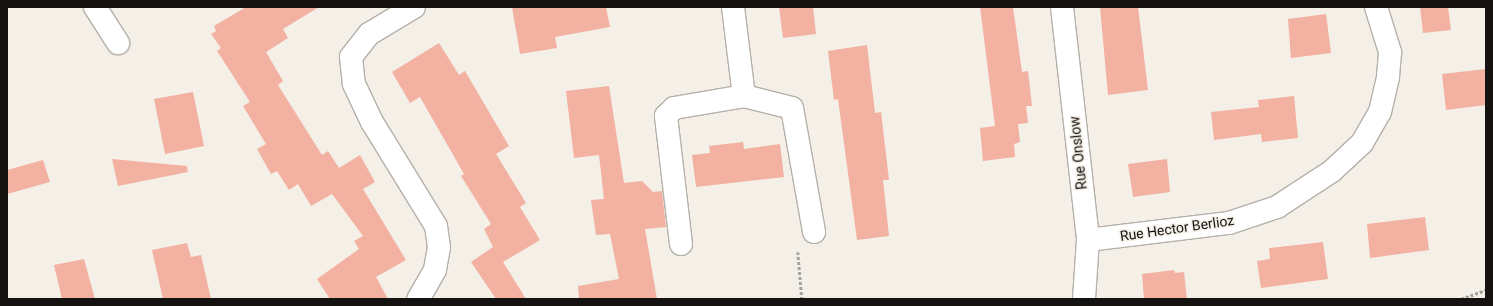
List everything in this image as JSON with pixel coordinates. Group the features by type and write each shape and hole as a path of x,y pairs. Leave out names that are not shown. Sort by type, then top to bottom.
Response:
{"street":[{"path":"94,7 118,43"},
{"path":"414,7 369,34 351,57 354,84 372,122 436,226 439,247 435,270 418,299"},
{"path":"733,7 744,96"},
{"name":"Rue Onslow","path":"1062,7 1088,240 1084,299"},
{"name":"Rue Hector Berlioz","path":"1088,240 1229,223 1277,207 1332,171 1362,143 1380,112 1388,76 1390,52 1376,7"},
{"path":"681,244 666,116 674,108 744,96 792,108 814,232"}],"path":[{"path":"802,299 796,240 814,232"},
{"path":"1462,299 1486,290"}],"building":[{"path":"246,7 319,7 283,29 288,38 266,52 283,81 278,85 322,155 328,151 339,168 360,155 375,182 363,189 406,260 376,277 388,299 330,299 317,279 359,249 354,241 363,236 332,194 311,206 298,184 289,190 277,171 271,174 257,149 266,144 243,106 250,102 217,51 221,48 211,34 216,31 214,26"},
{"path":"512,7 606,7 610,27 555,37 557,48 520,54"},
{"path":"779,7 813,7 816,34 783,38"},
{"path":"980,7 1013,7 1022,72 1028,71 1032,106 1026,106 1028,123 1018,124 1020,142 1014,144 1015,157 983,161 980,128 995,126"},
{"path":"1100,7 1138,7 1148,90 1108,95"},
{"path":"1420,7 1448,7 1451,30 1423,33"},
{"path":"1326,14 1331,53 1291,58 1288,19"},
{"path":"439,43 459,75 465,71 509,146 496,154 526,203 520,207 540,240 503,262 526,299 496,299 471,262 493,247 484,229 491,224 461,176 464,174 420,97 410,103 392,72"},
{"path":"867,45 875,113 881,112 889,180 883,180 889,236 857,240 838,99 834,100 828,51"},
{"path":"1486,69 1486,105 1446,110 1442,74"},
{"path":"609,86 624,183 642,181 653,192 662,191 666,227 645,229 657,299 579,299 578,286 619,279 610,234 596,235 591,200 604,199 599,155 574,158 566,91"},
{"path":"193,92 204,146 165,154 154,99"},
{"path":"1294,96 1298,138 1262,142 1261,134 1214,140 1211,112 1259,107 1258,100"},
{"path":"743,142 744,149 780,144 784,177 696,187 692,155 710,153 709,146"},
{"path":"112,159 187,166 188,172 118,186"},
{"path":"1167,159 1170,192 1133,197 1128,164"},
{"path":"43,160 50,182 7,194 7,170"},
{"path":"1425,217 1429,250 1370,258 1367,224"},
{"path":"1323,242 1328,279 1261,288 1257,261 1270,259 1269,248"},
{"path":"187,243 191,257 201,255 211,299 163,299 152,250"},
{"path":"84,259 95,299 62,299 54,265"},
{"path":"1174,270 1175,273 1184,272 1187,299 1144,299 1142,274"}]}
